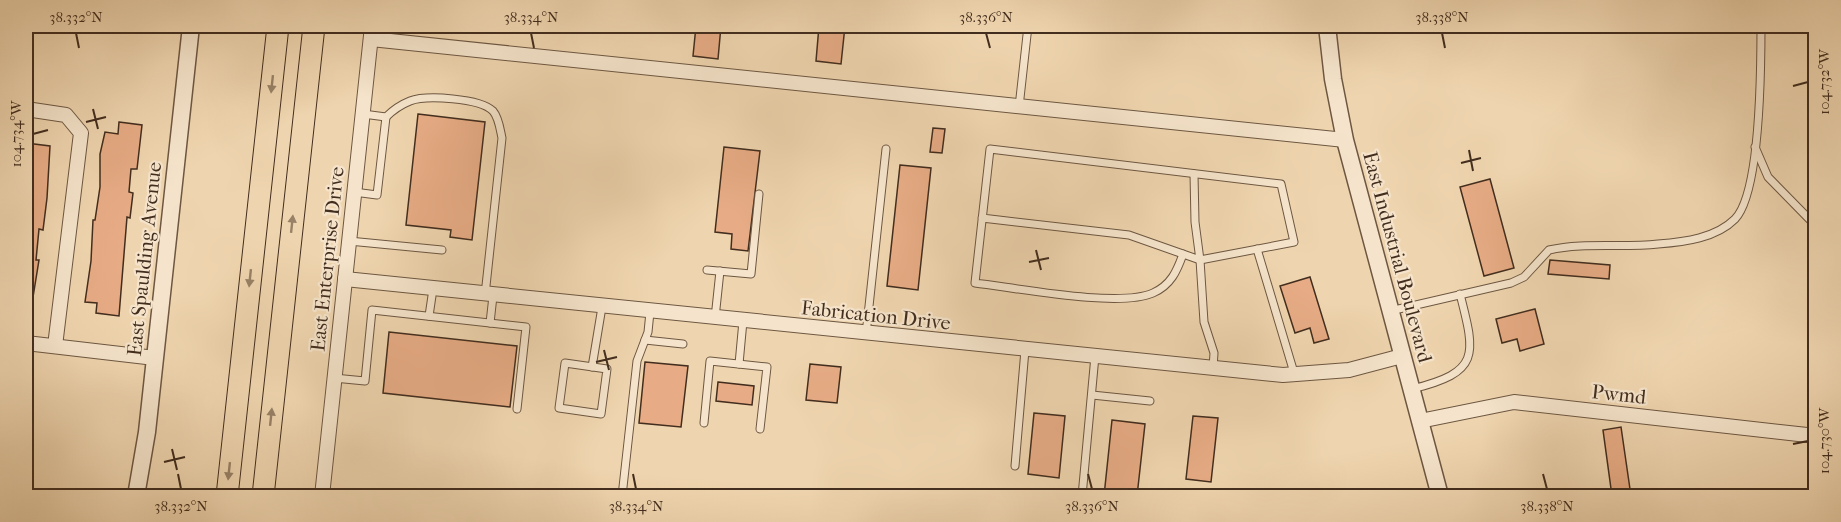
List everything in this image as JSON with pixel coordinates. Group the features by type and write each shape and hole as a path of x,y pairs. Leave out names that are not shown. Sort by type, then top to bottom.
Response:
{"highway":[{"path":"226,496 278,26"},
{"path":"263,496 314,26"}],"street":[{"name":"East Spaulding Avenue","path":"135,496 147,432 191,26"},
{"name":"East Industrial Boulevard","path":"1327,26 1333,79 1345,140 1440,496"},
{"path":"371,32 1019,108 1345,140"},
{"name":"East Enterprise Drive","path":"322,496 371,32"},
{"path":"26,109 66,115 81,133 55,346"},
{"name":"Fabrication Drive","path":"345,279 650,312 1295,376 1349,370 1402,356"},
{"path":"26,343 154,358"},
{"name":"Pwmd","path":"1420,421 1514,402 1815,436"}],"lane":[{"path":"1019,108 1028,26"},
{"path":"1390,311 1511,282 1524,277 1549,250 1683,242 1720,230 1736,218 1744,206 1755,145 1761,26"},
{"path":"354,192 377,195 386,117 396,108 411,100 428,98 474,102 492,111 500,124 502,138 489,295 490,323"},
{"path":"362,114 386,117"},
{"path":"1755,145 1768,177 1815,226"},
{"path":"866,334 886,149"},
{"path":"982,218 1129,234 1200,260 1294,242 1281,184 990,149 982,218 975,283 1124,300 1153,293 1172,281 1183,255"},
{"path":"1194,174 1195,222 1204,322 1215,353 1213,368"},
{"path":"707,270 751,274 759,194"},
{"path":"349,241 442,250"},
{"path":"1257,249 1295,376"},
{"path":"715,318 720,271"},
{"path":"429,316 433,289"},
{"path":"1412,389 1445,381 1459,372 1468,357 1471,338 1460,294"},
{"path":"592,367 602,307"},
{"path":"334,378 365,381 372,310 526,327 517,409"},
{"path":"622,496 637,361 645,340 650,312"},
{"path":"739,364 743,321"},
{"path":"645,340 683,344"},
{"path":"1015,466 1025,350"},
{"path":"1082,496 1095,356"},
{"path":"704,423 710,361 767,367 760,429"},
{"path":"565,363 592,367 607,369 601,414 559,408 565,363"},
{"path":"1092,394 1150,401"}],"building":[{"path":"696,26 721,26 718,59 693,56"},
{"path":"819,26 845,26 841,64 816,61"},
{"path":"418,114 485,122 472,240 450,237 451,230 406,225"},
{"path":"119,122 142,125 137,169 131,169 129,192 133,193 130,218 127,217 119,316 96,313 97,303 85,302 91,261 93,220 95,220 100,187 100,154 105,132 118,134"},
{"path":"933,128 945,129 942,153 930,152"},
{"path":"26,143 50,146 47,198 43,230 39,229 36,260 39,260 33,297 26,297"},
{"path":"724,147 760,151 748,251 731,249 732,234 715,232"},
{"path":"900,165 931,168 918,290 887,286"},
{"path":"1490,179 1514,268 1484,276 1460,187"},
{"path":"1550,260 1610,265 1609,279 1548,274"},
{"path":"1310,277 1329,339 1314,343 1310,328 1295,333 1280,286"},
{"path":"1535,309 1544,344 1520,351 1517,339 1502,343 1496,319"},
{"path":"389,332 517,346 510,407 383,393"},
{"path":"645,362 688,366 681,427 639,423"},
{"path":"810,364 841,367 837,403 806,400"},
{"path":"718,382 754,386 752,405 716,401"},
{"path":"1034,413 1065,416 1059,478 1028,474"},
{"path":"1193,416 1218,418 1211,482 1186,479"},
{"path":"1112,420 1145,424 1137,496 1104,496"},
{"path":"1621,427 1631,496 1612,496 1603,430"}]}
